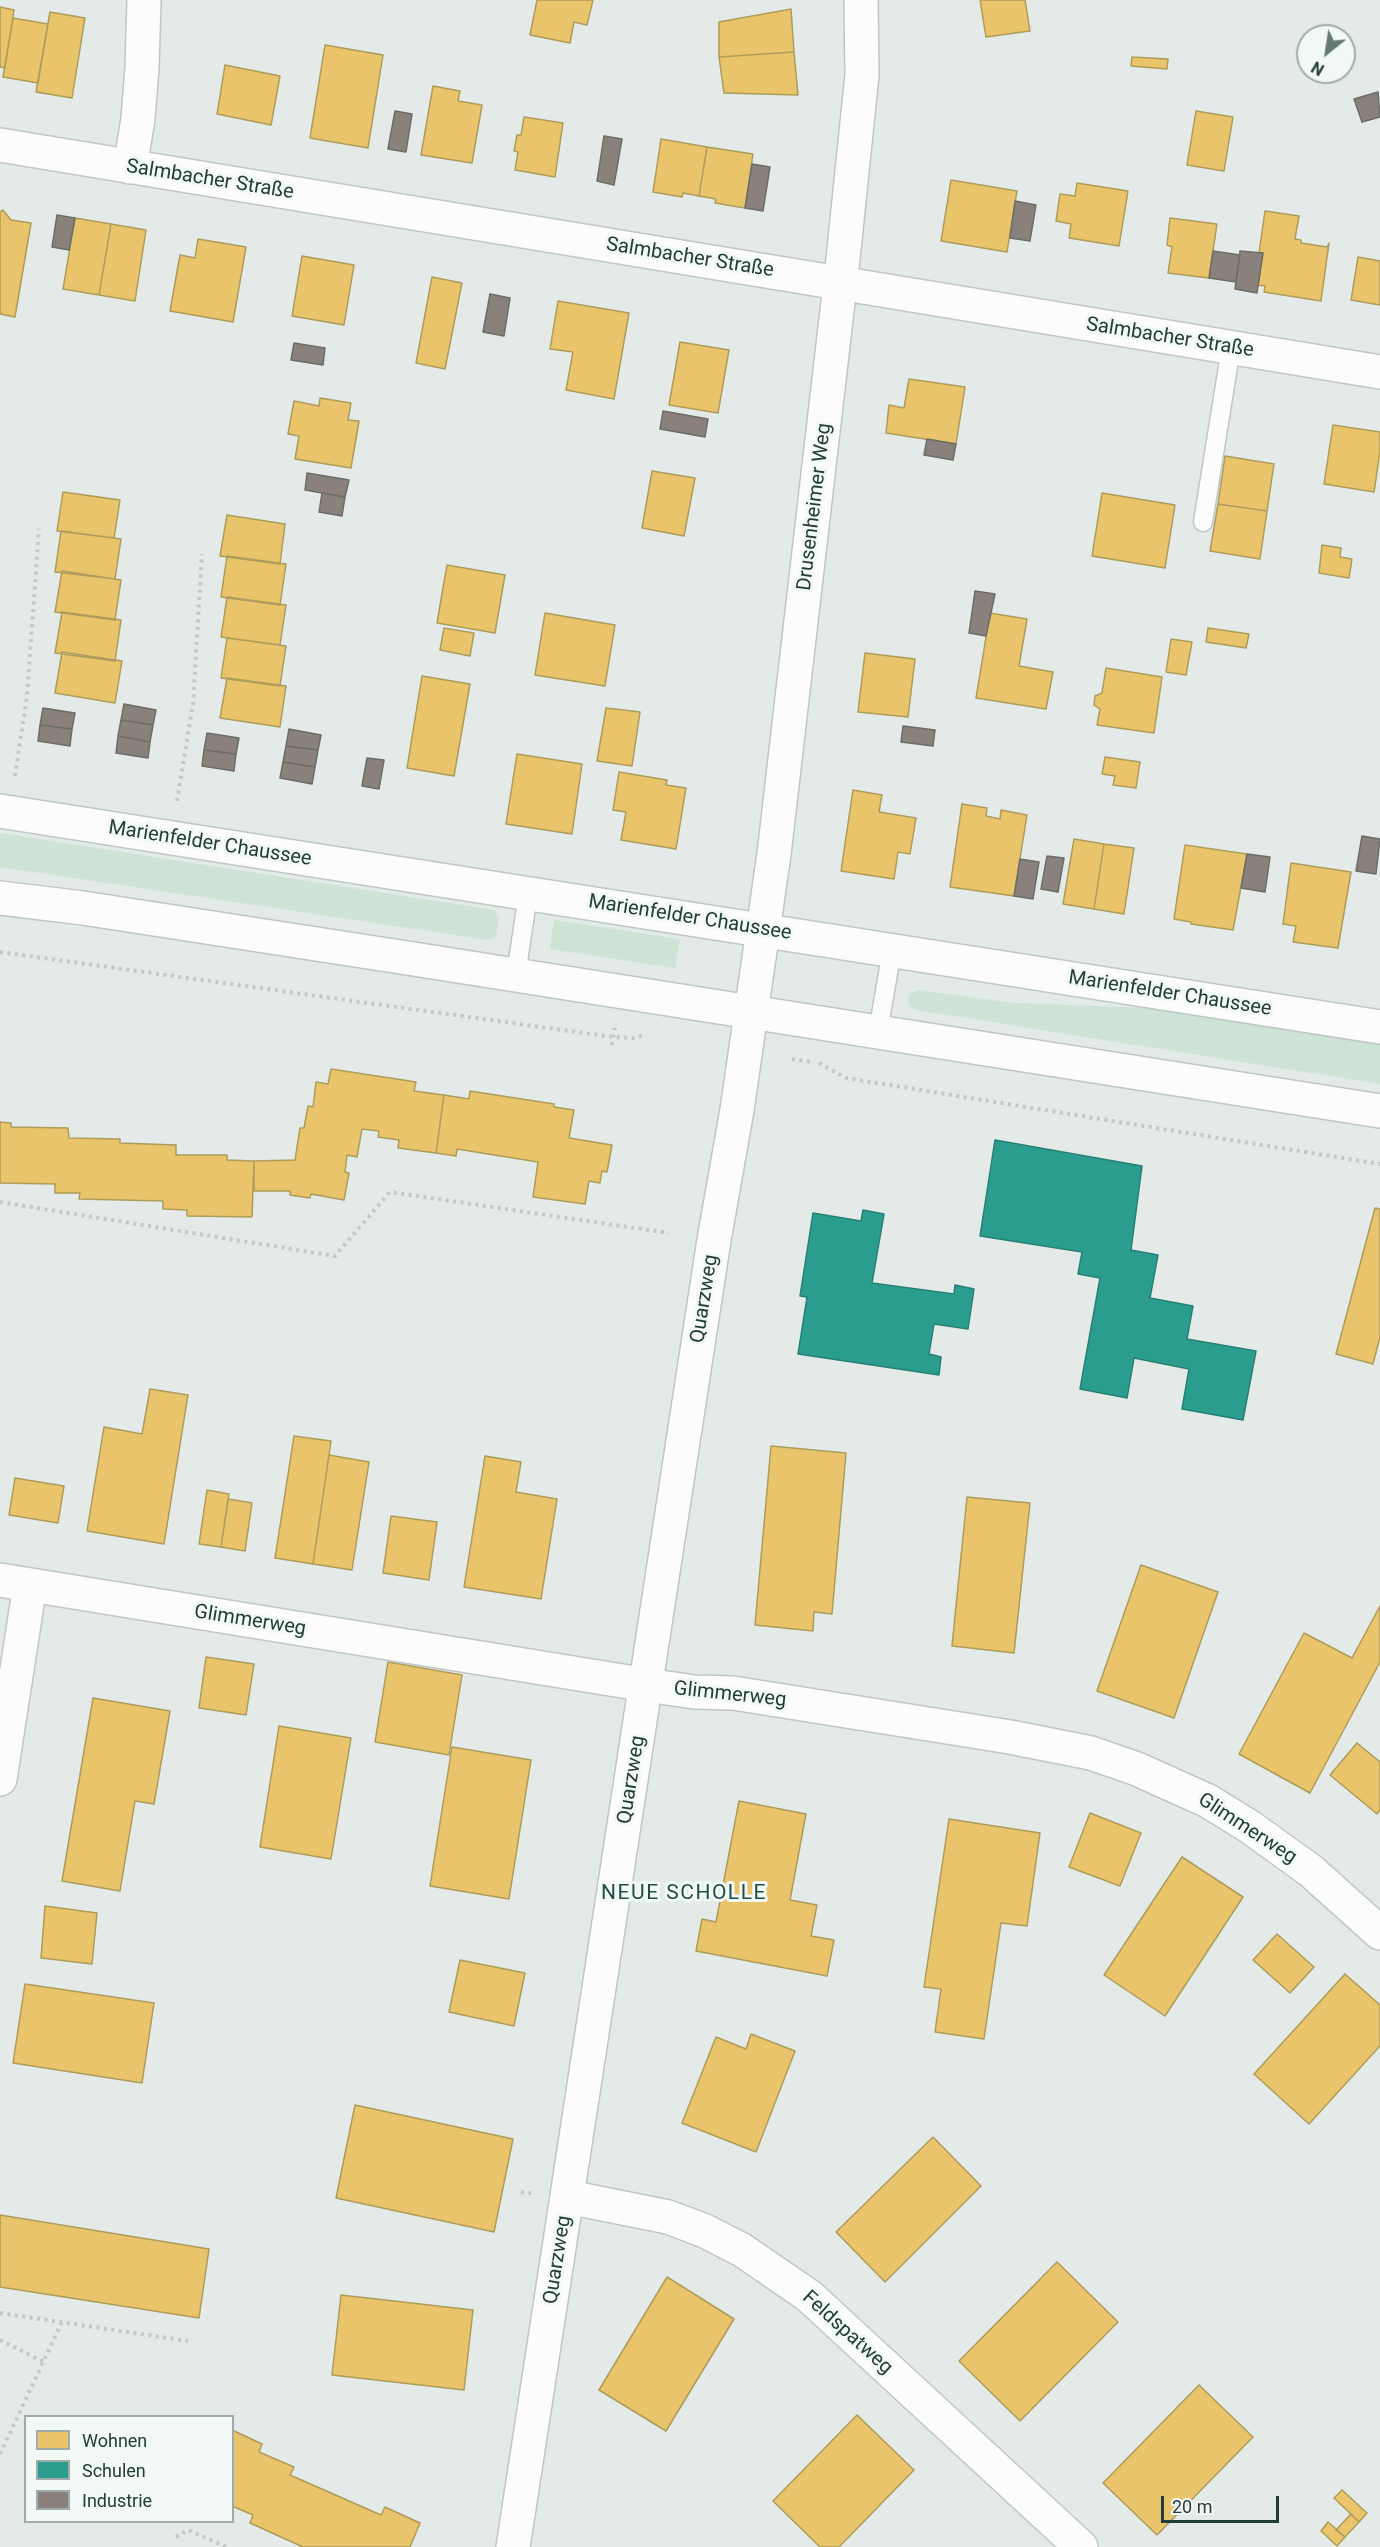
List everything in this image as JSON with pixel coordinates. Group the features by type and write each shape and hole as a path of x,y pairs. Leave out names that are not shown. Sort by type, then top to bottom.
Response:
{"street":[{"path":"130,167 141,78 144,0"},
{"name":"Drusenheimer Weg","path":"751,1013 775,844 841,283 862,75 861,0"},
{"name":"Salmbacher Straße","path":"0,146 1380,372"},
{"name":"Marienfelder Chaussee","path":"0,811 1380,1027"},
{"path":"0,898 83,908 1380,1111"},
{"name":"Quarzweg","path":"513,2547 712,1250 737,1110 751,1013"},
{"name":"Glimmerweg","path":"0,1779 15,1583 646,1685 694,1692 733,1692 1010,1737 1091,1753 1137,1769 1208,1800 1311,1871 1380,1933"},
{"name":"Feldspatweg","path":"568,2198 668,2217 705,2231 742,2250 809,2296 1081,2547"}],"lane":[{"path":"1203,522 1231,348"},
{"path":"516,975 528,894"},
{"path":"878,1032 892,950"}],"path":[{"path":"14,778 27,696 39,529"},
{"path":"177,803 193,704 201,554"},
{"path":"0,952 613,1037 655,1037"},
{"path":"612,1045 615,1023"},
{"path":"846,1078 1380,1164"},
{"path":"0,1202 335,1256 390,1192 669,1233"},
{"path":"0,2313 188,2341"},
{"path":"0,2454 62,2322"},
{"path":"0,2340 44,2362"},
{"path":"176,2537 188,2530 227,2547"}],"green space":[{"path":"0,833 494,910 499,917 496,936 488,940 0,867"},
{"path":"554,920 680,939 675,968 550,949"},
{"path":"918,990 1014,1003 1149,1008 1380,1044 1380,1084 916,1010 910,1007 908,1000 910,994"}],"building: Wohnen":[{"path":"537,0 593,0 587,25 574,22 570,43 530,35"},
{"path":"980,0 1025,0 1030,31 986,37"},
{"path":"0,7 14,10 5,68 0,67"},
{"path":"791,9 794,52 719,57 719,22"},
{"path":"50,12 85,18 72,98 36,92"},
{"path":"13,18 48,24 38,83 3,77"},
{"path":"325,45 383,55 368,148 310,138"},
{"path":"794,52 798,95 724,93 719,57"},
{"path":"1132,57 1168,59 1167,69 1131,66"},
{"path":"225,65 280,76 271,125 217,114"},
{"path":"433,86 460,91 458,101 482,105 472,163 421,155"},
{"path":"1196,111 1233,117 1224,171 1187,165"},
{"path":"524,117 563,123 555,177 515,170 518,152 514,151 517,135 521,135"},
{"path":"661,139 707,147 699,196 683,193 682,197 653,192"},
{"path":"707,147 753,154 745,208 715,203 716,199 699,196"},
{"path":"951,180 1017,191 1007,252 941,241"},
{"path":"1077,183 1128,191 1119,246 1069,238 1071,224 1056,221 1060,194 1075,196"},
{"path":"3,210 11,220 31,223 15,317 0,314 0,212"},
{"path":"1265,211 1299,216 1295,239 1301,240 1301,243 1327,247 1329,243 1321,301 1264,292 1265,286 1258,285 1263,253 1259,253"},
{"path":"75,218 111,224 99,295 63,289"},
{"path":"1170,218 1217,224 1209,278 1168,273 1172,247 1167,245"},
{"path":"111,224 146,230 135,301 99,295"},
{"path":"198,239 246,247 233,322 170,311 180,255 195,258"},
{"path":"302,256 354,265 344,325 292,316"},
{"path":"1358,257 1380,261 1380,305 1351,300"},
{"path":"432,277 462,283 445,369 416,363"},
{"path":"558,301 629,313 614,399 566,390 573,352 550,349"},
{"path":"680,342 729,350 718,413 669,405"},
{"path":"909,379 965,387 956,444 886,433 889,405 904,408"},
{"path":"320,398 351,403 348,420 359,421 351,468 295,459 299,436 288,434 294,401 319,406"},
{"path":"1333,425 1380,432 1380,452 1374,492 1324,484"},
{"path":"1225,456 1274,464 1267,511 1218,504"},
{"path":"652,471 695,478 684,536 642,528"},
{"path":"63,492 120,500 114,538 57,531"},
{"path":"1102,493 1175,505 1165,568 1092,556"},
{"path":"1218,504 1267,511 1260,559 1210,551"},
{"path":"227,515 285,524 280,564 220,556"},
{"path":"61,531 121,539 115,579 55,572"},
{"path":"1322,545 1341,548 1340,557 1352,559 1349,578 1319,573"},
{"path":"227,556 286,564 280,605 221,597"},
{"path":"447,565 505,575 495,633 437,623"},
{"path":"62,571 121,580 115,620 55,612"},
{"path":"227,597 286,605 280,645 221,637"},
{"path":"62,612 121,620 115,661 55,653"},
{"path":"545,613 615,625 605,686 535,675"},
{"path":"990,613 1027,619 1019,666 1053,672 1046,709 976,698"},
{"path":"444,628 474,633 470,656 440,650"},
{"path":"1208,628 1249,634 1246,648 1206,642"},
{"path":"227,638 286,646 280,686 221,678"},
{"path":"1171,639 1192,642 1186,675 1166,672"},
{"path":"62,652 122,661 115,703 55,693"},
{"path":"865,653 915,659 908,717 858,712"},
{"path":"1106,668 1162,677 1154,733 1097,725 1100,709 1094,705 1095,696 1102,693"},
{"path":"422,676 470,684 454,776 407,768"},
{"path":"227,678 286,686 280,727 220,718"},
{"path":"606,708 640,712 632,766 597,761"},
{"path":"517,754 582,764 572,834 506,824"},
{"path":"1105,757 1140,762 1136,788 1113,785 1115,776 1102,774"},
{"path":"619,772 667,780 666,785 686,788 676,849 621,840 626,812 613,810"},
{"path":"853,790 882,795 879,812 916,818 910,854 898,852 894,879 841,871"},
{"path":"962,804 987,808 986,816 1000,819 1001,810 1027,815 1014,896 950,887"},
{"path":"1074,839 1104,844 1094,909 1063,904"},
{"path":"1104,844 1134,848 1124,914 1094,909"},
{"path":"1185,845 1247,854 1233,930 1174,919"},
{"path":"1291,863 1351,872 1338,948 1293,942 1296,926 1283,924"},
{"path":"331,1069 416,1082 414,1091 444,1095 436,1153 398,1148 399,1140 378,1137 379,1131 362,1129 357,1157 347,1155 345,1172 349,1173 344,1200 311,1194 310,1198 290,1195 290,1191 254,1191 254,1161 295,1160 300,1128 304,1128 308,1106 313,1107 316,1082 328,1084"},
{"path":"470,1091 554,1104 554,1107 574,1110 569,1138 612,1145 607,1172 602,1171 600,1183 589,1181 585,1204 533,1197 538,1162 457,1149 456,1156 436,1153 444,1095 469,1099"},
{"path":"0,1122 11,1123 11,1127 68,1128 69,1138 120,1139 120,1143 176,1145 176,1155 227,1155 227,1160 254,1161 252,1217 187,1216 187,1210 163,1209 163,1201 79,1199 80,1193 55,1193 55,1184 0,1183"},
{"path":"1375,1208 1380,1209 1380,1337 1373,1364 1336,1354"},
{"path":"150,1389 188,1395 164,1544 87,1531 104,1427 142,1434"},
{"path":"294,1436 331,1441 313,1564 275,1558"},
{"path":"771,1446 846,1453 832,1614 814,1612 813,1631 755,1625"},
{"path":"329,1455 369,1462 352,1570 313,1564"},
{"path":"485,1456 521,1462 516,1492 557,1499 541,1599 464,1587"},
{"path":"15,1478 64,1486 58,1523 9,1515"},
{"path":"207,1490 229,1494 221,1547 199,1544"},
{"path":"967,1497 1030,1503 1014,1653 952,1646"},
{"path":"228,1499 252,1503 245,1551 221,1547"},
{"path":"391,1516 437,1522 429,1580 383,1573"},
{"path":"1141,1565 1218,1592 1174,1718 1097,1691"},
{"path":"1380,1606 1380,1662 1310,1793 1239,1754 1304,1633 1352,1658"},
{"path":"206,1657 254,1664 246,1715 199,1708"},
{"path":"388,1662 462,1675 449,1755 375,1742"},
{"path":"93,1698 170,1711 154,1804 135,1801 120,1891 62,1881"},
{"path":"279,1726 351,1738 331,1859 260,1847"},
{"path":"1357,1743 1380,1762 1380,1810 1377,1814 1330,1775"},
{"path":"452,1747 531,1760 509,1899 430,1886"},
{"path":"739,1801 806,1814 790,1900 817,1905 811,1936 834,1940 827,1976 696,1951 702,1919 716,1922"},
{"path":"1090,1813 1141,1833 1120,1886 1069,1867"},
{"path":"949,1819 1040,1833 1027,1926 1001,1923 984,2039 935,2032 941,1989 924,1987"},
{"path":"1182,1857 1243,1897 1165,2016 1104,1975"},
{"path":"45,1906 97,1913 92,1964 41,1958"},
{"path":"1277,1934 1314,1967 1290,1993 1253,1960"},
{"path":"460,1960 525,1973 514,2026 449,2012"},
{"path":"1345,1974 1380,2005 1380,2046 1309,2124 1254,2074"},
{"path":"25,1984 154,2003 142,2083 13,2063"},
{"path":"751,2034 795,2051 756,2152 682,2123 716,2037 746,2049"},
{"path":"355,2105 513,2139 494,2232 336,2198"},
{"path":"933,2137 981,2186 885,2282 836,2232"},
{"path":"0,2215 209,2249 199,2318 0,2287"},
{"path":"1057,2262 1118,2322 1020,2421 959,2361"},
{"path":"667,2277 734,2319 666,2431 599,2390"},
{"path":"341,2295 473,2310 464,2390 332,2375"},
{"path":"1199,2385 1253,2437 1157,2535 1103,2483"},
{"path":"857,2415 914,2470 839,2547 820,2547 773,2501"},
{"path":"234,2431 262,2444 259,2452 294,2467 290,2475 381,2515 385,2507 420,2523 410,2547 303,2547 250,2523 253,2515 234,2507"},
{"path":"1342,2490 1367,2513 1359,2522 1334,2498"},
{"path":"1351,2514 1359,2522 1345,2537 1336,2530"},
{"path":"1328,2522 1345,2537 1337,2546 1321,2531"}],"building: Schulen":[{"path":"995,1140 1142,1166 1131,1250 1158,1255 1150,1298 1193,1306 1187,1339 1256,1351 1243,1420 1182,1409 1189,1369 1134,1358 1127,1398 1080,1389 1100,1278 1078,1274 1082,1252 980,1236"},
{"path":"863,1210 884,1214 872,1283 954,1294 955,1285 974,1289 968,1329 934,1324 929,1354 941,1357 939,1375 798,1354 807,1297 800,1296 813,1213 861,1221"}],"building: Industrie":[{"path":"1378,92 1380,117 1362,122 1354,99"},
{"path":"395,111 412,114 406,152 388,149"},
{"path":"604,136 622,139 614,185 597,181"},
{"path":"752,164 770,167 763,211 745,208"},
{"path":"1015,201 1036,205 1030,241 1010,238"},
{"path":"57,215 75,218 69,250 52,247"},
{"path":"1213,251 1240,255 1236,282 1209,278"},
{"path":"1240,251 1263,253 1257,293 1235,289"},
{"path":"490,294 510,298 504,336 483,332"},
{"path":"294,343 325,348 323,365 291,360"},
{"path":"663,411 708,419 705,437 660,429"},
{"path":"927,439 956,444 953,460 924,455"},
{"path":"307,473 349,480 345,497 305,490"},
{"path":"322,493 345,497 342,516 319,512"},
{"path":"975,591 995,594 986,636 969,633"},
{"path":"124,704 156,710 153,725 121,720"},
{"path":"43,708 75,713 72,729 40,725"},
{"path":"121,720 153,725 150,742 118,736"},
{"path":"40,725 72,729 70,746 38,741"},
{"path":"903,726 935,730 933,746 901,742"},
{"path":"289,729 321,735 318,750 286,746"},
{"path":"207,733 239,738 236,754 204,750"},
{"path":"118,736 150,742 148,758 116,753"},
{"path":"286,746 318,750 315,767 283,762"},
{"path":"204,750 236,754 234,771 202,766"},
{"path":"367,758 384,760 379,789 362,786"},
{"path":"283,762 315,767 312,784 280,778"},
{"path":"1362,836 1380,839 1376,874 1356,871"},
{"path":"1247,854 1270,857 1265,892 1241,888"},
{"path":"1047,856 1064,858 1058,892 1041,889"},
{"path":"1020,859 1039,862 1033,899 1014,896"}],"district":[{"name":"NEUE SCHOLLE","path":"684,1894"}]}
